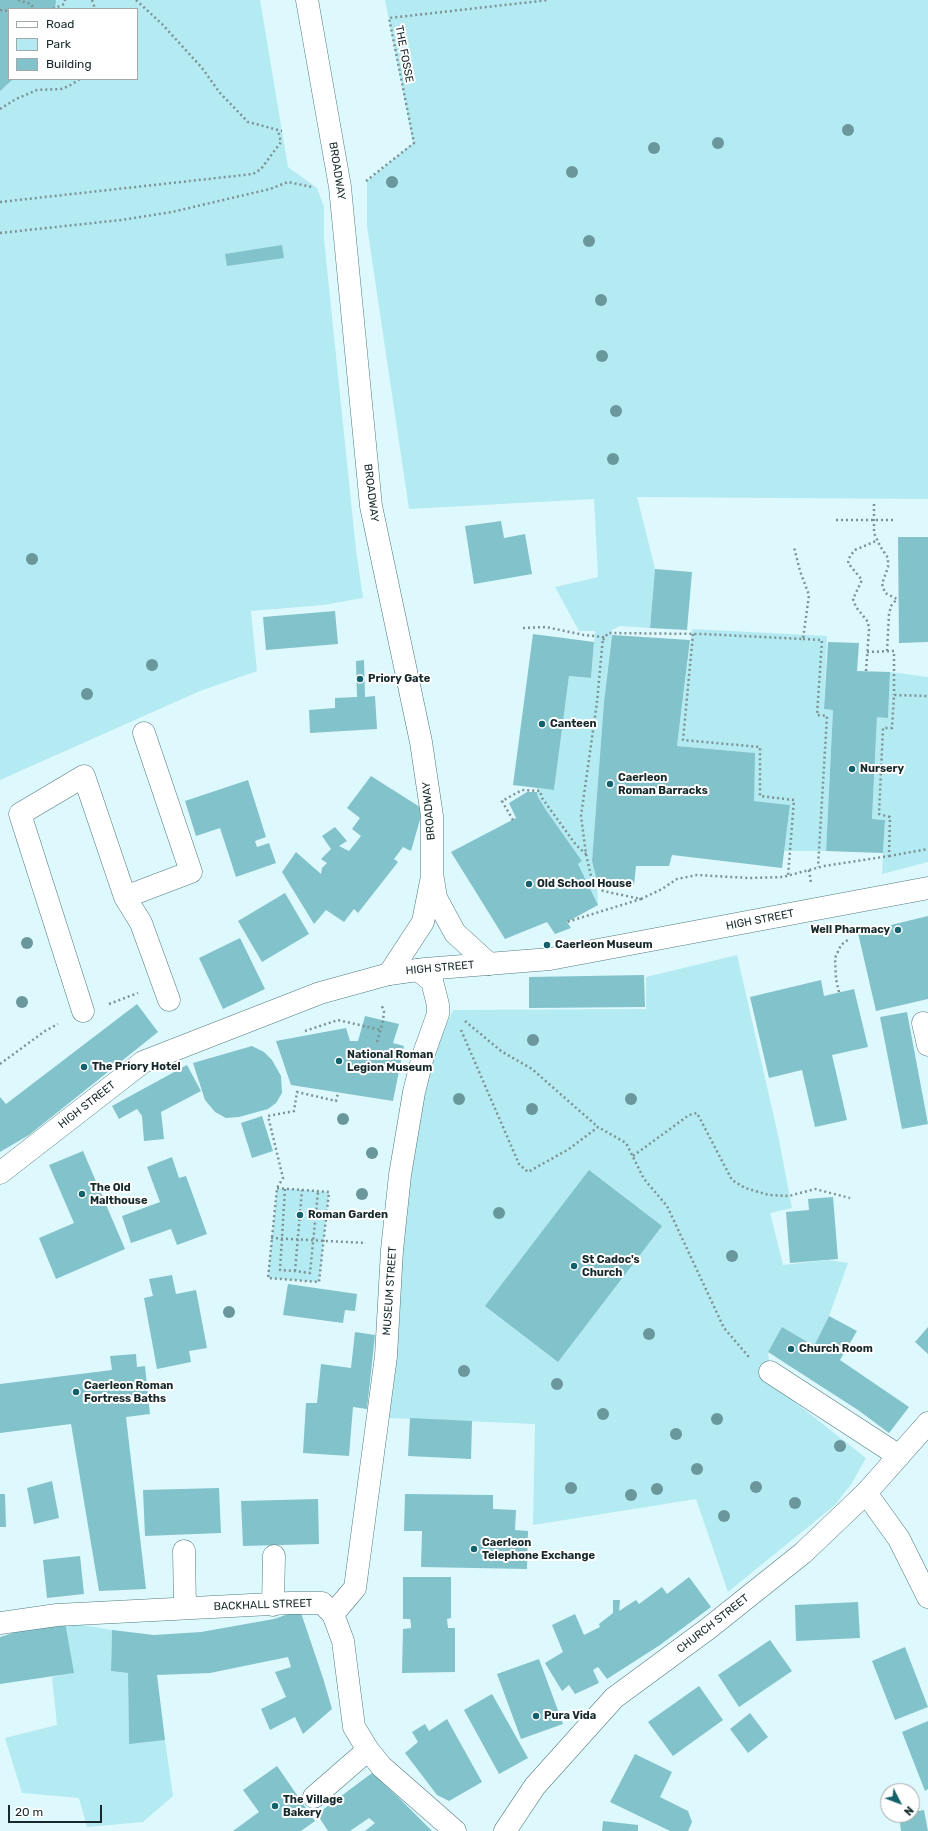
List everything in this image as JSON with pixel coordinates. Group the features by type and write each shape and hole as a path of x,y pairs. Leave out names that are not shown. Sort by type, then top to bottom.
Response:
{"street":[{"name":"BROADWAY","path":"307,0 340,187 371,506 421,742 432,816 432,876 422,922 389,974"},
{"path":"125,897 191,872 144,733"},
{"path":"83,1011 20,814 84,776 125,897 141,923 169,1000"},
{"path":"432,876 436,898 455,932 489,964"},
{"name":"HIGH STREET","path":"0,1173 142,1062 320,993 389,974 418,970 550,959 928,888"},
{"name":"MUSEUM STREET","path":"333,1614 355,1588 385,1363 392,1250 400,1175 414,1092 423,1056 438,1014 437,999 432,981 418,970"},
{"path":"923,1023 928,1045"},
{"path":"770,1372 899,1456"},
{"name":"CHURCH STREET","path":"505,1831 535,1786 614,1698 709,1628 803,1553 866,1493 928,1423"},
{"path":"866,1493 899,1539 928,1597"},
{"path":"184,1551 184,1608"},
{"path":"273,1605 274,1556"},
{"name":"BACKHALL STREET","path":"0,1623 57,1615 184,1608 322,1603 333,1614"},
{"path":"333,1614 343,1641 354,1727 368,1750 382,1767 455,1831"},
{"path":"314,1797 368,1750"}],"path":[{"path":"18,0 31,4 33,8"},
{"path":"55,8 64,4 66,0"},
{"path":"136,0 162,24 202,68 220,93 248,122 282,131"},
{"name":"THE FOSSE","path":"340,187 367,181 414,143 389,18 549,0"},
{"path":"0,109 16,99 37,90 61,89 78,80"},
{"path":"0,202 253,174 261,169 281,142 278,130"},
{"path":"0,233 121,220 172,212 270,189 288,182 317,188 340,187"},
{"path":"874,504 874,532 888,558 888,568 882,584 885,593 897,599 891,606 889,614 886,651"},
{"path":"836,520 894,520"},
{"path":"866,671 866,652 869,630 868,622 856,607 853,599 862,580 848,563 850,556 855,550 878,540"},
{"path":"794,547 800,571 809,595 803,639"},
{"path":"523,628 546,627 584,635 603,637 581,816 586,854 591,876 603,891 641,899"},
{"path":"602,640 608,633 693,634 822,640 817,715 827,716 818,867"},
{"path":"693,634 683,740 760,747 760,796 794,800 788,876"},
{"path":"866,652 894,651 892,728 883,728 879,814 890,817 889,856"},
{"path":"894,695 928,696"},
{"path":"513,820 502,801 522,790 540,791 542,798 576,844 586,854"},
{"path":"567,922 641,899 662,889 677,879 697,875 749,878 788,876 818,867 928,849"},
{"path":"809,870 811,889"},
{"path":"839,992 836,979 835,958 841,945 849,939"},
{"path":"0,1064 45,1031 83,1011 99,1008 144,990 153,1008 169,1000"},
{"path":"377,1042 381,1030 384,1011"},
{"path":"338,1020 381,1030"},
{"path":"465,1021 501,1051 532,1070 598,1128 626,1143 644,1179 667,1206 724,1328 751,1359 770,1372"},
{"path":"459,1025 519,1164 528,1172 569,1149 598,1128"},
{"path":"277,1188 329,1192 319,1282 268,1278 277,1188 283,1178 268,1116 294,1111 297,1092 336,1101 338,1093"},
{"path":"633,1156 689,1115 697,1113 732,1180 745,1188 768,1195 789,1196 814,1189 850,1198"},
{"path":"286,1189 280,1270 295,1272 310,1272 318,1192"},
{"path":"295,1272 302,1190"},
{"path":"271,1238 365,1243 392,1250"}],"green space":[{"path":"0,0 260,0 288,167 317,188 324,207 324,239 356,550 363,598 323,605 251,611 257,671 200,691 0,780"},
{"path":"385,0 928,0 928,499 637,497 655,569 650,628 620,626 612,630 604,702 592,861 597,881 598,905 578,864 582,861 546,810 538,797 537,788 554,790 569,676 591,678 595,631 579,631 555,587 598,577 594,499 409,509 367,226 367,181 413,143"},
{"path":"692,629 827,636 824,709 833,710 826,851 784,851 790,805 754,801 754,753 677,746"},
{"path":"890,672 928,677 928,862 882,874 885,820 872,819 877,717 888,717"},
{"path":"737,955 778,1135 792,1208 770,1213 783,1265 829,1260 848,1263 829,1316 814,1346 782,1328 768,1352 772,1384 866,1458 852,1483 835,1505 728,1592 696,1499 533,1525 535,1424 389,1418 404,1194 426,1070 453,1010 646,1009 646,977"},
{"name":"Roman Garden","path":"277,1188 329,1192 319,1282 268,1278"},
{"path":"65,1622 112,1630 111,1671 128,1673 129,1743 165,1740 173,1796 143,1822 87,1827 79,1798 22,1793 5,1738 57,1725 52,1677 73,1673"}],"building":[{"path":"0,0 56,0 55,8 8,8 8,80 12,80 0,91"},
{"path":"282,245 284,258 227,266 225,254"},
{"path":"501,521 504,538 525,534 532,574 474,584 465,526"},
{"path":"898,537 928,537 928,642 899,643"},
{"path":"655,569 692,572 687,630 650,628"},
{"path":"335,611 338,644 266,650 263,617"},
{"name":"Canteen","path":"533,634 594,642 591,678 569,676 554,790 513,785"},
{"path":"612,635 690,640 677,746 755,753 754,801 790,805 782,868 672,855 669,866 636,866 634,885 597,881 592,861 604,702"},
{"name":"Nursery","path":"828,642 859,643 857,671 890,672 888,718 877,717 872,819 885,820 883,853 826,851 833,710 824,709"},
{"path":"364,660 365,697 375,696 377,729 310,733 309,710 335,708 335,698 357,697 356,661"},
{"path":"371,776 423,809 411,851 403,847 394,859 398,862 358,913 354,909 344,922 326,910 314,924 282,872 296,852 321,874 322,868 327,863 321,859 331,849 322,836 335,827 347,841 339,846 349,851 361,836 352,829 360,818 347,808"},
{"path":"248,780 266,837 255,841 257,847 269,843 276,863 236,877 220,828 196,836 185,801"},
{"name":"Old School House","path":"527,792 537,792 538,797 546,810 582,861 578,864 598,905 567,922 571,928 555,934 547,922 505,939 451,852 516,818 509,803"},
{"path":"285,893 309,934 262,962 238,921"},
{"path":"928,916 928,999 876,1011 858,933"},
{"path":"240,938 265,989 223,1009 199,958"},
{"path":"644,975 645,1007 529,1008 529,977"},
{"path":"821,980 824,996 854,989 868,1047 832,1055 847,1120 815,1127 802,1070 769,1078 750,997"},
{"name":"The Priory Hotel","path":"137,1004 158,1032 29,1135 0,1152 0,1097 6,1104"},
{"path":"907,1012 928,1124 902,1129 880,1017"},
{"path":"365,1016 399,1024 393,1043 404,1046 393,1101 291,1085 276,1041 346,1028 350,1041 358,1041"},
{"path":"252,1046 264,1052 272,1060 281,1076 282,1093 276,1103 268,1109 239,1117 226,1118 215,1112 205,1100 193,1063"},
{"path":"187,1065 201,1091 161,1112 164,1139 144,1141 142,1116 137,1109 119,1119 112,1106"},
{"path":"262,1116 273,1151 252,1158 241,1123"},
{"name":"The Old Malthouse","path":"83,1151 125,1249 56,1279 39,1238 74,1223 49,1165"},
{"path":"172,1157 179,1178 186,1176 207,1234 177,1245 171,1229 131,1243 122,1216 160,1202 147,1167"},
{"name":"St Cadoc's Church","path":"589,1170 662,1226 558,1362 485,1306"},
{"path":"833,1197 838,1259 790,1263 786,1212 809,1210 808,1199"},
{"path":"172,1275 176,1294 196,1290 207,1348 189,1351 191,1362 157,1369 144,1298 153,1296 149,1279"},
{"path":"288,1284 357,1294 355,1311 345,1310 343,1323 283,1315"},
{"path":"829,1316 857,1331 840,1360 909,1407 889,1433 858,1410 768,1352 782,1327 814,1346"},
{"path":"928,1327 928,1354 915,1342"},
{"path":"355,1332 375,1335 367,1409 353,1407 349,1456 303,1453 306,1403 317,1403 321,1364 351,1368"},
{"path":"136,1354 137,1367 145,1366 150,1414 126,1417 146,1589 99,1591 71,1424 0,1433 0,1384 112,1370 110,1356"},
{"path":"410,1418 472,1421 471,1459 408,1456"},
{"path":"52,1481 59,1518 34,1524 27,1488"},
{"path":"219,1488 221,1533 145,1536 143,1490"},
{"path":"0,1494 5,1494 6,1527 0,1527"},
{"name":"Caerleon Telephone Exchange","path":"405,1494 493,1495 493,1509 516,1510 515,1530 528,1531 527,1569 421,1567 422,1531 404,1531"},
{"path":"318,1499 319,1544 243,1546 241,1501"},
{"path":"80,1556 84,1594 47,1598 43,1560"},
{"path":"403,1577 451,1577 451,1618 447,1619 448,1628 455,1628 455,1672 402,1673 403,1629 411,1628 410,1619 403,1619"},
{"path":"689,1577 711,1607 660,1645 607,1679 598,1667 593,1670 599,1683 575,1694 569,1685 562,1691 545,1663 563,1652 552,1625 575,1614 584,1635 600,1627 599,1624 613,1613 613,1600 620,1600 619,1611 636,1600 639,1604 662,1587 667,1594"},
{"path":"858,1602 860,1638 796,1641 795,1605"},
{"path":"300,1610 332,1709 303,1734 295,1717 270,1730 261,1709 286,1697 275,1672 291,1667 288,1657 210,1673 157,1675 165,1740 129,1744 128,1673 111,1671 112,1630 154,1635 201,1632 274,1619"},
{"path":"65,1622 74,1673 0,1684 0,1637 29,1628"},
{"path":"770,1640 792,1671 739,1707 718,1675"},
{"path":"905,1647 928,1707 895,1720 872,1661"},
{"path":"539,1659 563,1724 521,1739 497,1674"},
{"path":"699,1686 723,1720 673,1756 648,1722"},
{"path":"492,1694 528,1758 499,1774 464,1710"},
{"path":"750,1713 768,1737 748,1753 730,1729"},
{"path":"447,1719 482,1782 449,1801 437,1795 405,1753 418,1742 412,1732 425,1724 429,1731"},
{"path":"928,1721 928,1789 925,1791 902,1732"},
{"path":"635,1754 672,1772 660,1797 688,1811 692,1822 688,1831 670,1831 610,1802"},
{"path":"277,1766 315,1821 301,1831 233,1831 259,1812 243,1790"},
{"path":"372,1773 432,1831 365,1831 375,1823 369,1818 350,1831 328,1831 317,1814"},
{"path":"924,1810 928,1831 901,1831 900,1823 920,1823 920,1811"},
{"path":"603,1821 638,1825 638,1831 602,1831"}],"place":[{"name":"Priory Gate","path":"360,679"},
{"name":"Canteen","path":"542,724"},
{"name":"Nursery","path":"852,769"},
{"name":"Caerleon Roman Barracks","path":"610,784"},
{"name":"Old School House","path":"529,884"},
{"name":"Well Pharmacy","path":"898,930"},
{"name":"Caerleon Museum","path":"547,945"},
{"name":"National Roman Legion Museum","path":"339,1061"},
{"name":"The Priory Hotel","path":"84,1067"},
{"name":"The Old Malthouse","path":"82,1194"},
{"name":"Roman Garden","path":"300,1215"},
{"name":"St Cadoc's Church","path":"574,1266"},
{"name":"Church Room","path":"791,1349"},
{"name":"Caerleon Roman Fortress Baths","path":"76,1392"},
{"name":"Caerleon Telephone Exchange","path":"474,1549"},
{"name":"Pura Vida","path":"536,1716"},
{"name":"The Village Bakery","path":"275,1806"}]}
